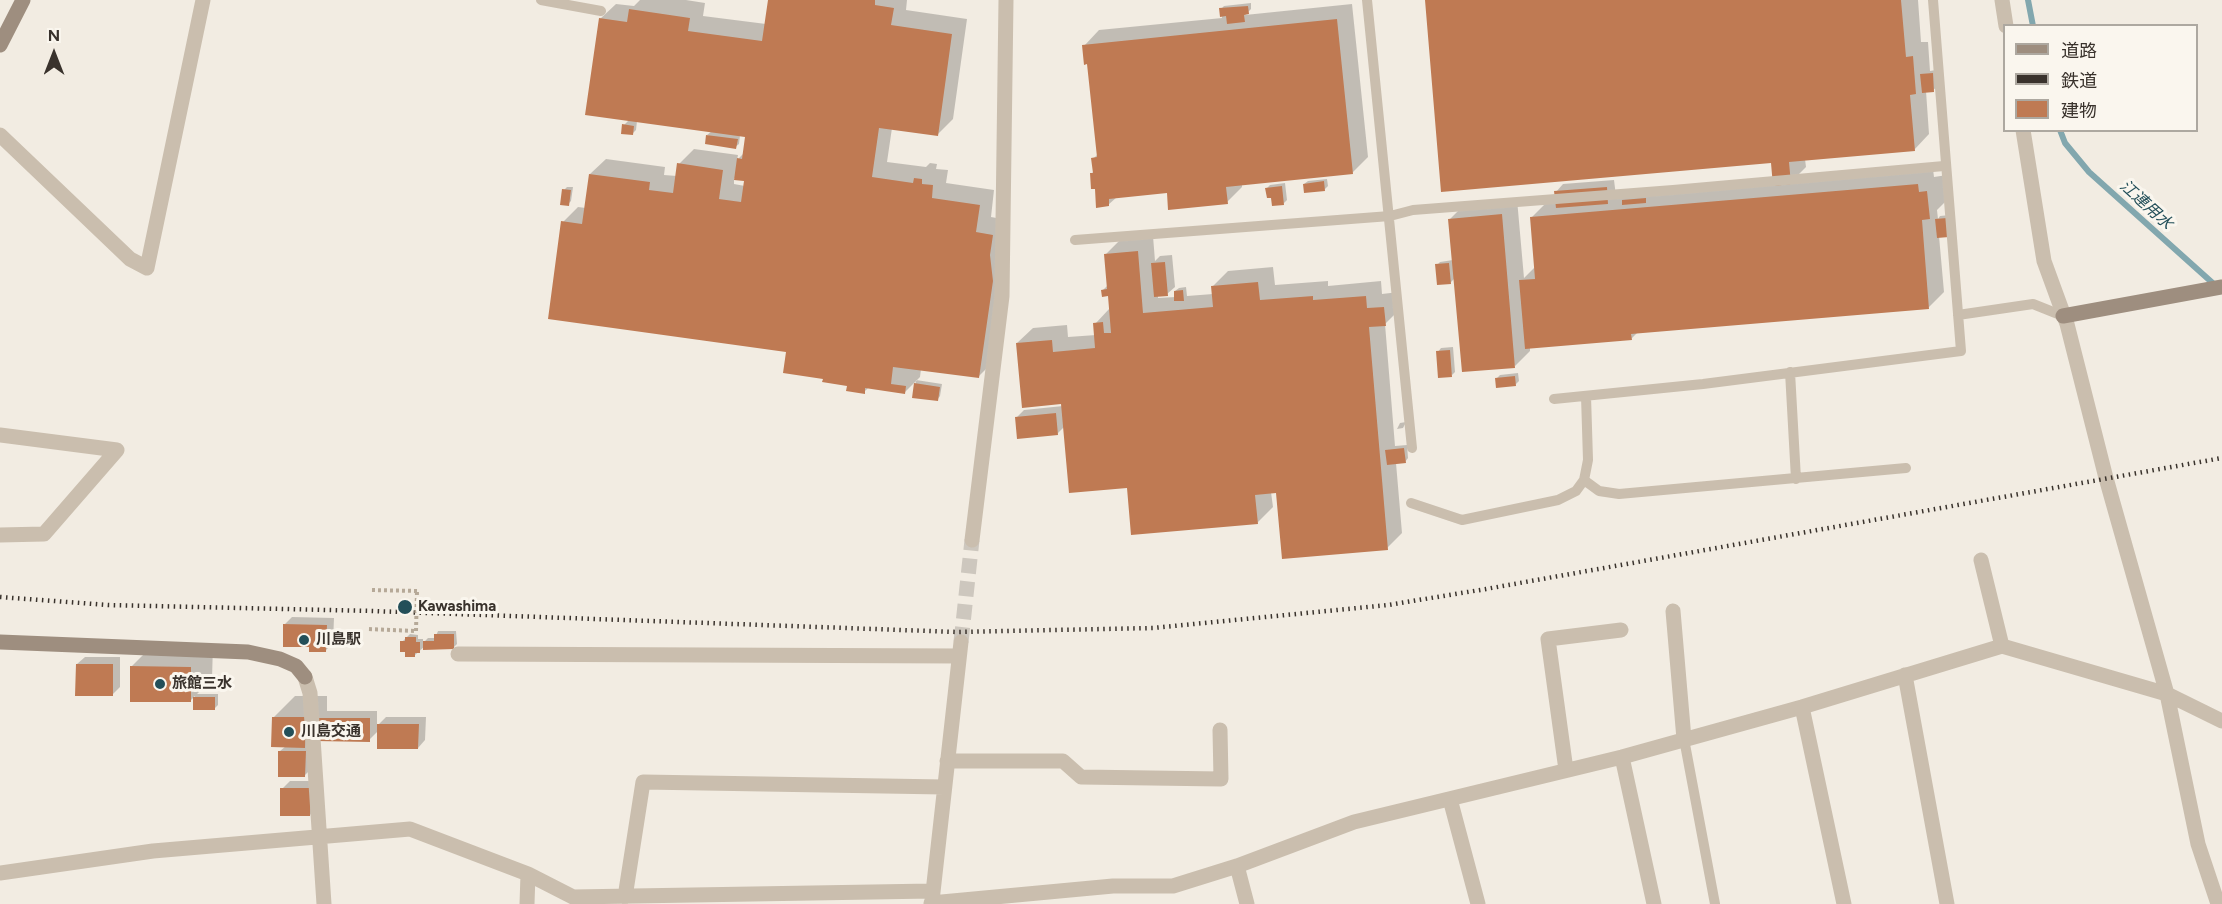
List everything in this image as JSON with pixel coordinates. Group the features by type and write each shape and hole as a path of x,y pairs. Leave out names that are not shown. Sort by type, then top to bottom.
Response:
{"street":[{"path":"0,45 23,0"},
{"path":"0,135 130,259 147,268 203,0"},
{"path":"972,540 1002,296 1006,0"},
{"path":"2002,0 2006,24"},
{"path":"2023,132 2044,261 2064,316 2106,478 2167,694 2198,844 2218,904"},
{"path":"2064,316 2222,287"},
{"path":"0,435 117,450 44,534 0,535"},
{"path":"1981,560 2002,646"},
{"path":"1673,611 1684,739"},
{"path":"1566,771 1548,639 1621,630"},
{"path":"0,642 248,652 280,659 296,666 305,677 310,693 324,904"},
{"path":"0,873 153,851 410,829 528,874 573,897 932,899 1113,886 1173,886 1238,866 1354,822 1622,757 2002,646 2167,694 2222,721"},
{"path":"458,654 960,649 932,899"},
{"path":"1905,675 1947,904"},
{"path":"1802,706 1844,904"},
{"path":"947,761 1063,761 1081,777 1221,779 1220,730"},
{"path":"1622,757 1654,904"},
{"path":"625,897 642,782 944,787"},
{"path":"1450,799 1478,904"},
{"path":"1238,866 1248,904"},
{"path":"527,904 528,874"}],"lane":[{"path":"542,0 601,11"},
{"path":"1366,0 1390,216 1412,448"},
{"path":"1554,399 1703,384 1961,351 1944,166 1933,0"},
{"path":"1075,240 1390,216 1413,210 1944,166"},
{"path":"1958,315 2033,304 2064,316"},
{"path":"1790,372 1796,479"},
{"path":"1411,503 1462,520 1558,500 1576,491 1584,480 1588,460 1586,396"},
{"path":"1584,480 1599,491 1619,494 1906,468"},
{"path":"1684,739 1715,904"}],"path":[{"path":"369,630 416,631 417,591 372,590"}],"building":[{"path":"768,0 875,0 875,5 894,8 891,25 952,34 938,136 879,128 872,177 913,183 914,178 922,179 922,184 933,185 932,198 980,205 976,232 993,235 990,255 993,281 979,378 893,367 891,384 906,386 905,394 865,388 865,394 846,391 847,386 822,382 823,379 783,373 786,352 548,319 561,221 582,224 589,174 650,182 649,190 673,193 677,163 723,170 719,199 741,202 744,181 734,180 737,158 742,159 745,137 585,115 599,18 627,22 629,9 690,18 688,31 762,41"},
{"path":"1425,0 1901,0 1906,57 1913,56 1916,94 1910,95 1915,151 1789,162 1791,184 1773,186 1771,163 1441,192"},
{"path":"1248,6 1249,14 1244,15 1245,22 1227,24 1226,16 1220,17 1219,8"},
{"path":"1337,19 1353,174 1226,187 1228,204 1168,210 1167,193 1109,199 1109,206 1096,208 1095,189 1091,189 1090,173 1093,173 1091,158 1097,157 1087,64 1084,65 1082,45"},
{"path":"1933,73 1934,92 1922,93 1920,74"},
{"path":"622,124 634,126 633,135 621,134"},
{"path":"706,135 738,139 736,149 705,144"},
{"path":"1324,181 1325,191 1304,193 1303,184"},
{"path":"1918,184 1919,192 1927,191 1930,219 1922,220 1929,309 1631,334 1632,340 1525,349 1519,280 1535,279 1530,217"},
{"path":"1282,186 1284,205 1272,206 1271,198 1267,198 1265,188"},
{"path":"1607,187 1608,204 1556,208 1554,191"},
{"path":"562,189 571,190 569,206 560,205"},
{"path":"1646,198 1646,203 1622,205 1622,200"},
{"path":"1502,214 1515,368 1462,372 1448,219"},
{"path":"1947,218 1949,237 1937,238 1935,219"},
{"path":"1138,251 1143,313 1213,307 1211,286 1258,282 1260,300 1313,296 1313,300 1366,296 1367,308 1384,307 1386,326 1369,327 1388,550 1282,559 1276,493 1255,495 1258,524 1131,535 1127,488 1069,493 1061,404 1022,408 1016,343 1052,340 1053,352 1095,348 1093,323 1103,322 1104,333 1111,333 1108,296 1102,297 1101,290 1107,289 1104,254"},
{"path":"1165,262 1168,296 1154,297 1151,263"},
{"path":"1449,263 1451,284 1437,285 1435,264"},
{"path":"1183,290 1184,301 1174,301 1174,291"},
{"path":"1450,350 1452,377 1438,378 1436,351"},
{"path":"1515,376 1516,386 1496,388 1495,378"},
{"path":"914,383 940,387 938,401 912,398"},
{"path":"1056,413 1058,435 1017,439 1015,417"},
{"path":"1404,448 1406,463 1387,465 1385,450"},
{"name":"川島駅","path":"283,624 327,625 326,652 309,652 309,647 283,647"},
{"path":"434,634 454,634 454,649 423,650 423,641 434,641"},
{"path":"405,637 416,637 416,642 420,642 420,653 415,653 415,657 405,657 405,652 400,652 400,641 405,641"},
{"path":"76,664 113,664 113,696 75,696"},
{"name":"旅館三水","path":"130,666 191,667 191,702 130,702"},
{"path":"193,697 215,697 215,710 193,710"},
{"name":"川島交通","path":"272,717 306,717 305,748 271,747"},
{"path":"316,718 370,718 370,742 316,741"},
{"path":"377,724 419,724 418,749 377,749"},
{"path":"278,751 306,751 305,777 278,777"},
{"path":"280,788 311,788 310,816 280,816"}],"waterway":[{"name":"江連用水","path":"2028,0 2033,24"},
{"name":"江連用水","path":"2061,132 2065,143 2089,172 2216,286"}],"tunnel":[{"path":"961,642 972,540"}],"railway":[{"path":"0,597 108,605 373,611 957,632 1153,628 1388,605 2222,458"}],"place":[{"name":"Kawashima","path":"405,607"},
{"name":"川島駅","path":"304,640"},
{"name":"旅館三水","path":"160,684"},
{"name":"川島交通","path":"289,732"}]}
